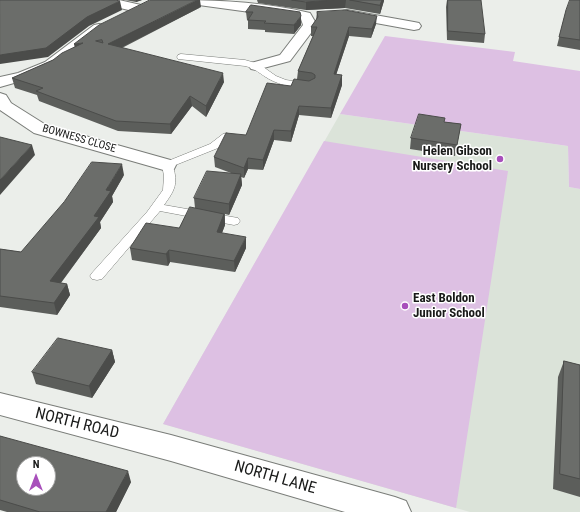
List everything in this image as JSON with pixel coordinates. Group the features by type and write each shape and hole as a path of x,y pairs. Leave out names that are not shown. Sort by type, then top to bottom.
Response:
{"street":[{"path":"0,82 23,76 50,65 95,30 143,5 103,0"},
{"path":"188,0 215,5 282,10 306,16 322,15"},
{"path":"337,14 345,14 414,26"},
{"path":"256,66 285,58 310,25 306,16"},
{"name":"BOWNESS CLOSE","path":"0,98 5,106 40,129 167,165"},
{"name":"NORTH ROAD","path":"0,404 155,444"},
{"name":"NORTH LANE","path":"155,444 395,512"}],"lane":[{"path":"181,57 245,63 256,66 274,78 284,82 309,86"},
{"path":"97,276 136,233 169,190 170,176 167,165 214,146 227,136"},
{"path":"157,206 234,221"}],"shaded area":[{"path":"385,36 515,52 513,61 580,71 580,189 569,187 568,146 340,114"},
{"name":"East Boldon Junior School","path":"340,114 568,146 569,187 580,189 580,512 470,512 163,424"},
{"name":"East Boldon Junior School","path":"324,141 508,171 456,508 163,424"}],"building":[{"path":"0,0 120,1 87,17 46,48 0,55"},
{"path":"150,0 197,0 108,44 223,73 206,106 190,96 170,124 116,121 36,91 43,88 12,78 53,60 62,53 83,43 74,44 99,25"},
{"path":"292,0 334,0 306,2"},
{"path":"350,0 382,0 380,5"},
{"path":"448,0 481,0 485,34 448,31"},
{"path":"570,0 580,0 580,40 559,37"},
{"path":"251,5 300,12 301,16 294,25 264,23 266,21 248,20 253,12 246,12"},
{"path":"345,10 377,16 372,29 349,27 334,74 342,75 331,108 299,106 291,131 274,130 263,160 248,158 244,168 214,157 226,133 246,135 267,83 291,86 294,79 309,81 315,78 315,75 312,73 298,71 317,27 311,27 318,17 317,12"},
{"path":"419,114 445,118 444,122 461,124 457,145 411,138"},
{"path":"0,137 32,145 0,180"},
{"path":"92,162 122,164 106,190 111,191 94,216 99,217 50,281 67,284 54,303 0,296 0,249 21,252 64,202"},
{"path":"207,171 241,174 229,204 194,198"},
{"path":"190,207 224,214 217,232 246,237 234,261 169,250 166,254 130,248 146,223 179,228"},
{"path":"58,338 112,350 89,386 32,372"},
{"path":"564,361 580,365 580,479 560,474"},
{"path":"0,436 128,471 106,512 40,512 0,500"}],"place":[{"name":"Helen Gibson Nursery School","path":"500,159"},
{"name":"East Boldon Junior School","path":"405,306"}]}
